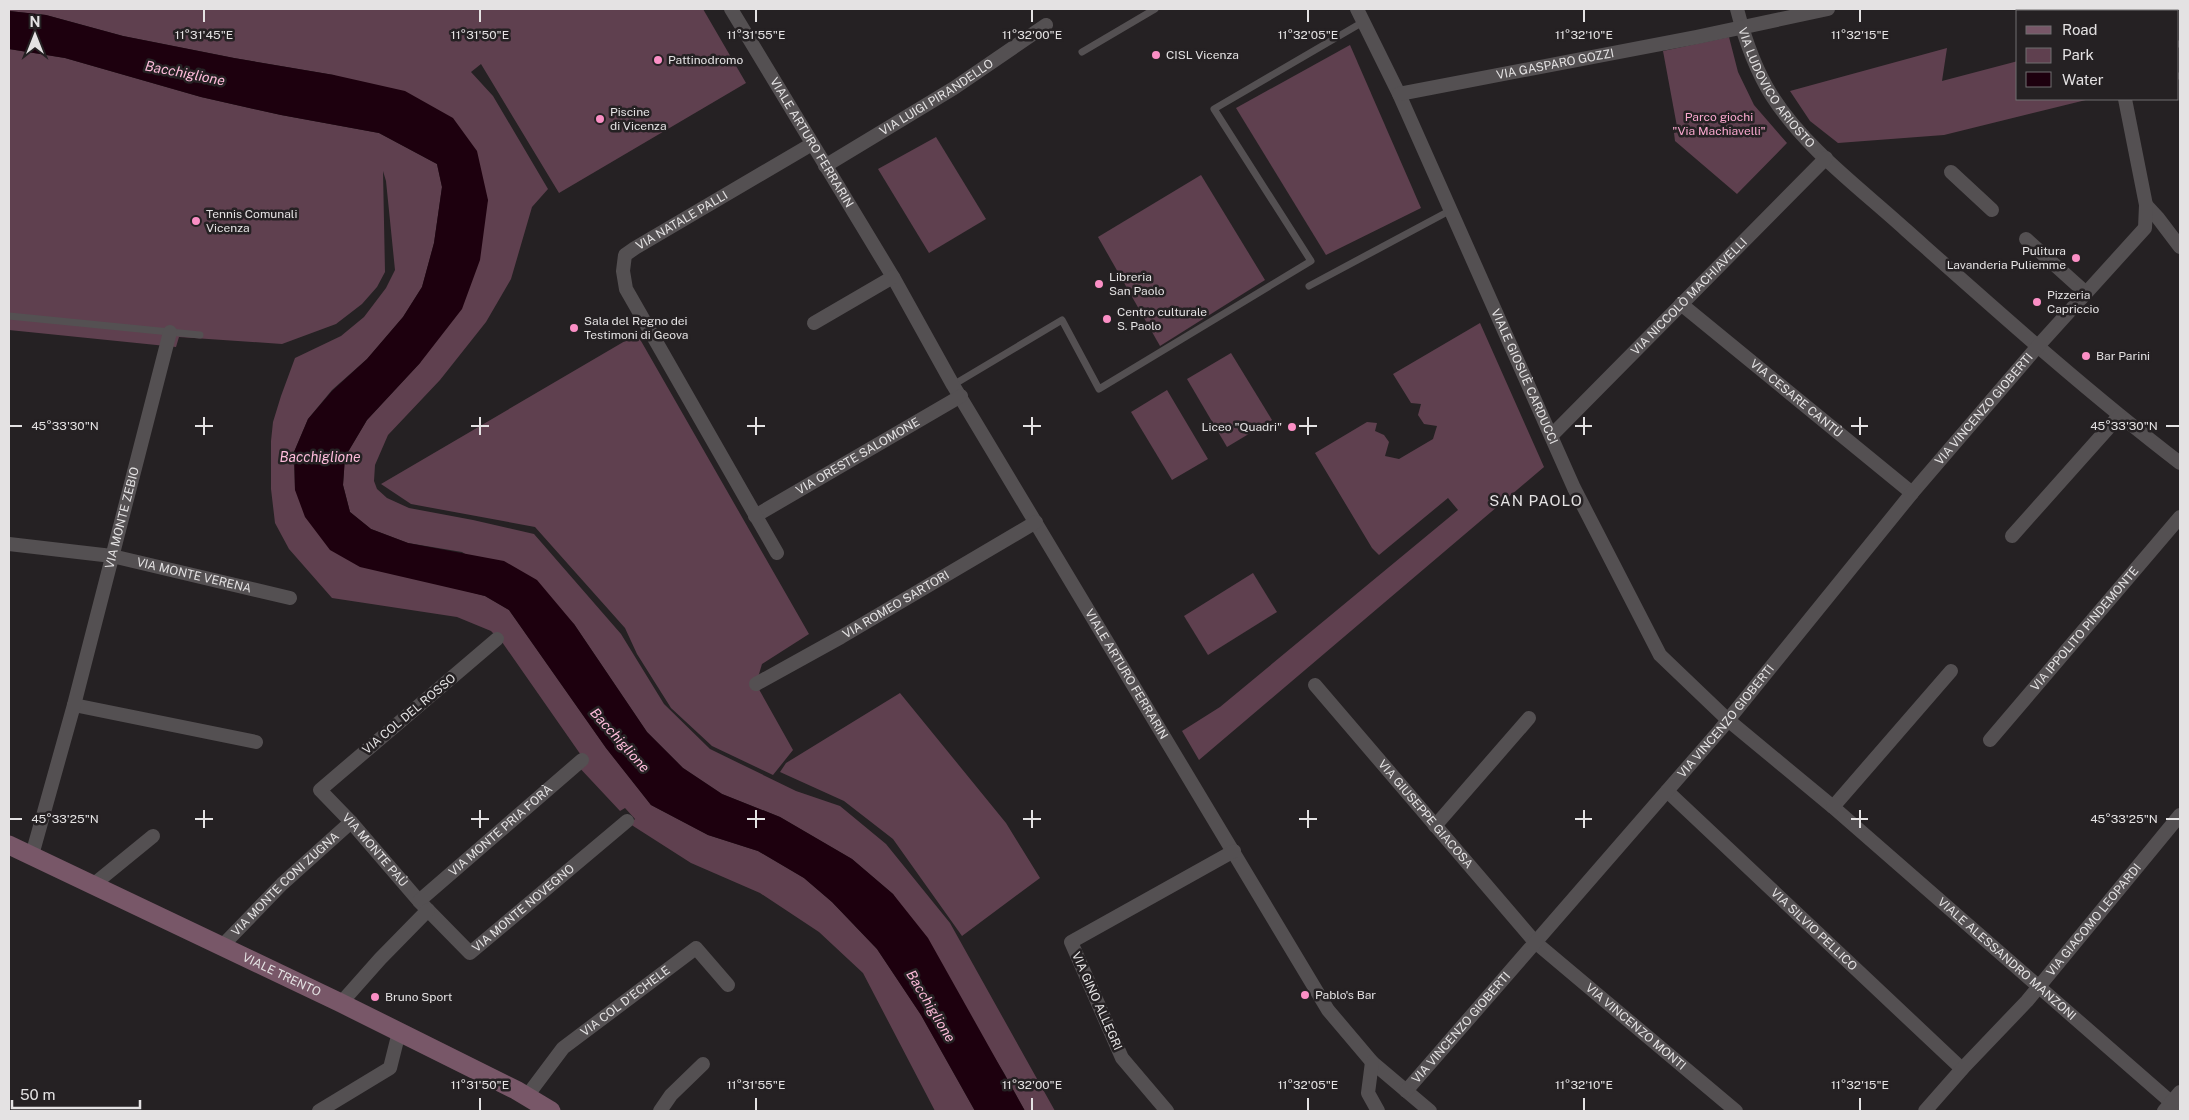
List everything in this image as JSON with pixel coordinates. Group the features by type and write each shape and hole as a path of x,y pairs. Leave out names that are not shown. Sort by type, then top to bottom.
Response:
{"main road":[{"name":"VIALE TRENTO","path":"9,845 341,1003 527,1096 551,1111"}],"street":[{"name":"VIALE ARTURO FERRARIN","path":"731,9 893,277 957,391 1328,1010 1372,1062 1430,1111"},
{"name":"VIALE GIOSUÈ CARDUCCI","path":"1357,9 1399,94 1574,488 1660,655 1728,720"},
{"name":"VIA LUDOVICO ARIOSTO","path":"1737,9 1750,54 1772,96 1800,132 1826,158 2038,346 2119,416 2180,463"},
{"name":"VIA GASPARO GOZZI","path":"1399,94 1828,9"},
{"name":"VIA LUIGI PIRANDELLO","path":"825,166 954,88 1046,25"},
{"path":"2125,100 2146,205 2180,247"},
{"name":"VIA NATALE PALLI","path":"755,516 626,289 624,271 626,255 812,144"},
{"name":"VIA NICCOLÒ MACHIAVELLI","path":"1552,435 1826,158"},
{"path":"1952,172 1992,210"},
{"name":"VIA VINCENZO GIOBERTI","path":"1406,1091 1728,720 1912,494 2038,346 2145,228 2146,205"},
{"path":"2026,239 2086,293"},
{"path":"814,323 893,277"},
{"name":"VIA CESARE CANTÙ","path":"1681,304 1912,494"},
{"name":"VIA MONTE ZEBIO","path":"32,856 74,705 170,332"},
{"name":"VIA ORESTE SALOMONE","path":"755,516 957,391"},
{"path":"2012,536 2119,416"},
{"path":"755,516 778,553"},
{"name":"VIA IPPOLITO PINDEMONTE","path":"1990,740 2180,517"},
{"name":"VIA ROMEO SARTORI","path":"756,684 841,637 1036,522"},
{"name":"VIA MONTE VERENA","path":"9,544 112,556 290,598"},
{"name":"VIA COL DEL ROSSO","path":"320,790 497,639"},
{"path":"1833,807 1952,671"},
{"name":"VIA GIUSEPPE GIACOSA","path":"1316,685 1535,942"},
{"path":"74,705 256,742"},
{"path":"1435,826 1529,718"},
{"name":"VIALE ALESSANDRO MANZONI","path":"1728,720 1833,807 2174,1104"},
{"name":"VIA MONTE PRIA FORÀ","path":"424,906 582,760"},
{"name":"VIA MONTE PAÙ","path":"320,790 351,822 424,906"},
{"name":"VIA SILVIO PELLICO","path":"1667,791 1962,1069"},
{"name":"VIA GIACOMO LEOPARDI","path":"1925,1111 2026,1001 2180,815"},
{"name":"VIA MONTE NOVEGNO","path":"424,906 470,953 627,821"},
{"name":"VIA MONTE CONI ZUGNA","path":"220,947 282,884 351,822"},
{"path":"93,886 153,836"},
{"name":"VIA GINO ALLEGRI","path":"1167,1111 1122,1058 1071,942 1234,851"},
{"path":"341,1003 424,906"},
{"name":"VIA VINCENZO MONTI","path":"1535,942 1736,1111"},
{"name":"VIA COL D'ECHELE","path":"527,1096 563,1048 696,948 728,985"},
{"path":"319,1111 390,1068 399,1032"},
{"path":"1372,1062 1368,1093 1378,1111"},
{"path":"660,1111 671,1095 702,1064"}],"lane":[{"path":"1082,52 1155,9"},
{"path":"957,391 1062,320 1099,389 1310,261 1214,109 1363,22"},
{"path":"1308,286 1451,210"},
{"path":"9,316 200,335"}],"green space":[{"path":"9,9 703,9 746,83 559,193 481,64 471,72 493,96 548,189 532,207 511,279 486,322 440,380 388,435 375,465 374,481 377,489 387,498 409,508 534,534 621,634 664,704 710,749 796,791 840,806 886,844 950,923 1055,1111 1025,1111 1004,1073 893,894 852,859 780,817 722,794 683,768 647,732 574,624 462,552 408,543 371,529 350,512 343,485 345,457 367,420 420,363 488,200 334,75 123,36 46,15 9,11"},
{"name":"Parco giochi \"Via Machiavelli\"","path":"1729,37 1738,72 1754,105 1787,143 1737,194 1675,141 1674,133 1678,132 1663,51"},
{"path":"1350,45 1421,208 1326,255 1236,108"},
{"path":"1947,48 1942,81 2016,62 2016,100 2086,100 1944,135 1838,143 1810,121 1790,91"},
{"path":"9,49 65,58 201,97 281,115 379,133 437,164 442,187 434,243 422,287 403,317 367,359 332,390 308,419 294,452 295,490 452,587 485,596 509,610 606,748 651,805 708,835 758,851 804,878 832,902 877,949 921,1015 975,1111 935,1111 863,973 819,932 760,893 691,863 630,824 635,819 625,808 620,811 576,764 583,758 502,642 491,631 457,617 332,598 289,549 275,523 271,489 273,422 295,358 341,336 364,317 386,288 395,270 386,181 383,171 385,272 377,287 362,304 336,324 282,344 179,337 176,347 9,330"},
{"path":"936,137 986,219 929,253 878,169"},
{"path":"1201,175 1265,280 1160,346 1098,237"},
{"path":"1480,323 1544,467 1199,760 1182,731 1220,707 1458,510 1448,498 1379,555 1372,548 1315,453 1367,422 1377,423 1375,431 1384,435 1389,442 1385,456 1399,459 1433,439 1437,426 1424,424 1418,415 1421,404 1411,403 1393,374"},
{"path":"637,334 809,634 762,664 756,684 793,750 773,775 712,746 671,708 637,654 625,628 535,527 411,504 381,484"},
{"path":"1231,353 1272,420 1227,447 1187,379"},
{"path":"1167,390 1208,459 1172,480 1131,412"},
{"path":"1253,573 1277,612 1208,655 1184,616"},
{"path":"900,693 1006,823 1040,878 962,936 893,839 844,801 780,772 786,763"}],"water":[{"name":"Bacchiglione","path":"9,11 46,15 123,36 334,75 405,91 453,118 477,151 488,200 480,260 462,309 420,363 367,420 345,457 343,485 350,512 371,529 408,543 504,561 537,580 574,624 647,732 683,768 722,794 780,817 852,859 893,894 928,938 1025,1111 975,1111 921,1015 877,949 832,902 804,878 758,851 708,835 651,805 606,748 509,610 485,596 360,567 330,550 305,517 295,490 294,452 308,419 332,391 367,359 403,317 422,287 434,243 442,187 437,164 379,133 281,115 201,97 65,58 9,49"}],"place":[{"name":"CISL Vicenza","path":"1156,55"},
{"name":"Pattinodromo","path":"658,60"},
{"name":"Piscine di Vicenza","path":"600,119"},
{"name":"Tennis Comunali Vicenza","path":"196,221"},
{"name":"Pulitura Lavanderia Puliemme","path":"2076,258"},
{"name":"Libreria San Paolo","path":"1099,284"},
{"name":"Pizzeria Capriccio","path":"2037,302"},
{"name":"Centro culturale S. Paolo","path":"1107,319"},
{"name":"Sala del Regno dei Testimoni di Geova","path":"574,328"},
{"name":"Bar Parini","path":"2086,356"},
{"name":"Liceo \"Quadri\"","path":"1292,427"},
{"name":"Pablo's Bar","path":"1305,995"},
{"name":"Bruno Sport","path":"375,997"}],"district":[{"name":"SAN PAOLO","path":"1536,501"}]}
